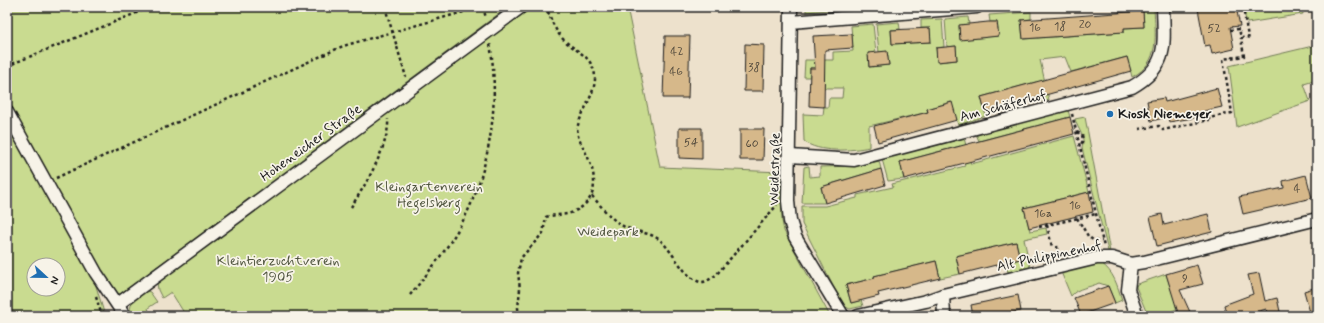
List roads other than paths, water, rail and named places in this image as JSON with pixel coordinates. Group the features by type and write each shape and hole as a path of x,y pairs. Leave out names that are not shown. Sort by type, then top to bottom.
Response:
{"street":[{"name":"Hoheneicher Straße","path":"118,304 521,7"},
{"name":"Weidestraße","path":"791,7 790,156 788,200 790,221 796,238 843,316"},
{"path":"791,22 977,7"},
{"name":"Am Schäferhof","path":"790,156 854,160 1132,87 1153,72 1160,59 1164,42 1163,7"},
{"path":"7,112 96,273 125,316"},
{"path":"1137,316 1128,290 1131,264 1317,219"},
{"name":"Alt Philippinenhof","path":"858,316 1106,258 1112,258 1131,264"},
{"path":"943,295 944,316"}],"place":[{"name":"Kiosk Niemeyer","path":"1110,114"}],"park label":[{"name":"Kleingartenverein Hegelsberg","path":"429,196"},
{"name":"Weidepark","path":"608,232"},
{"name":"Kleintierzuchtverein 1905","path":"278,270"}]}
